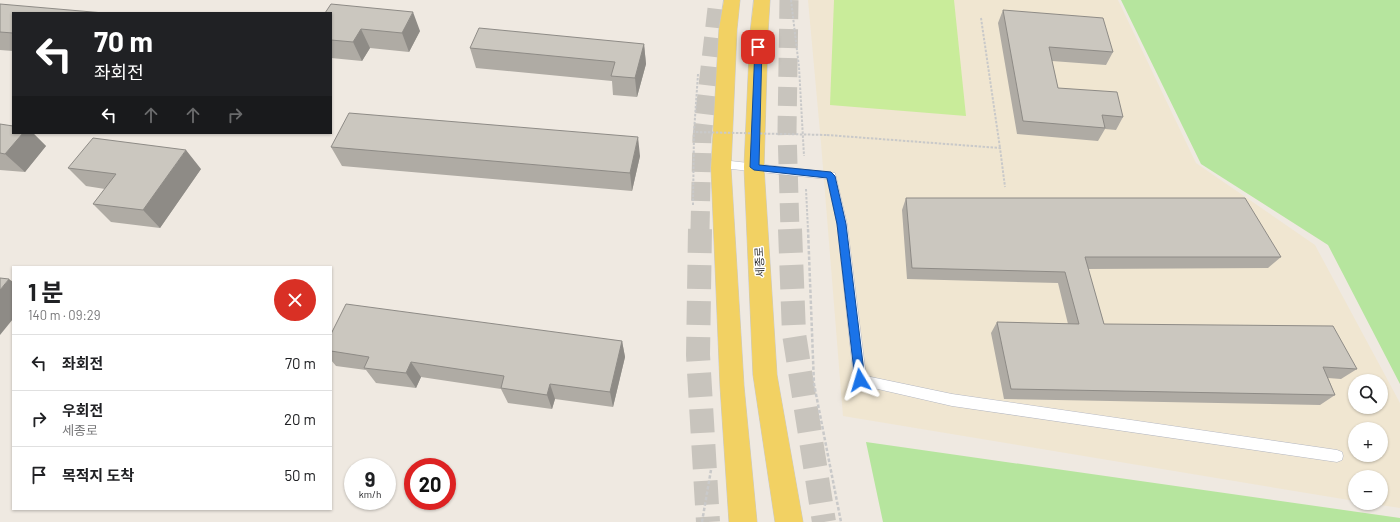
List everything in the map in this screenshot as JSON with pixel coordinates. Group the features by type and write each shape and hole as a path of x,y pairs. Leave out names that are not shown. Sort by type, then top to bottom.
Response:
{"main road":[{"path":"732,0 728,36 722,164 732,386 743,522"},
{"name":"세종로","path":"762,0 759,33 754,167 765,375 789,522"}],"lane":[{"path":"722,164 831,176 842,224 860,380 952,400 1337,456"}],"path":[{"path":"791,0 799,68 814,384 841,522"},
{"path":"981,18 1005,187"},
{"path":"693,205 694,132 698,74"},
{"path":"694,132 827,135 1000,148"}],"shaded area":[{"path":"808,0 1118,0 1196,163 1315,245 1384,374 1348,374 1348,414 1388,414 1388,381 1400,403 1400,508 1388,506 1388,470 1348,470 1348,500 843,416"}],"green space":[{"path":"834,0 954,0 966,116 830,105"},
{"path":"1121,0 1400,0 1400,384 1328,245 1201,164"},
{"path":"866,442 1400,518 1400,522 883,522"}],"building":[{"path":"0,4 92,12 12,12 12,33 0,32"},
{"path":"331,4 413,12 402,33 361,29 353,42 332,40 332,12 326,12"},
{"path":"1003,10 1103,18 1113,52 1049,47 1058,88 1117,92 1123,117 1102,115 1105,128 1023,121"},
{"path":"479,28 644,44 635,78 611,76 615,62 470,48"},
{"path":"349,113 638,137 630,173 331,147"},
{"path":"0,124 12,126 12,134 22,134 5,154 0,153"},
{"path":"93,138 186,150 143,210 93,204 116,174 68,168"},
{"path":"906,198 1245,198 1281,257 1085,257 1104,324 1333,326 1357,369 1323,367 1335,395 1011,389 997,322 1079,324 1065,272 912,268"},
{"path":"0,278 9,279 0,290"},
{"path":"346,304 622,341 610,392 550,384 547,395 501,388 504,376 411,362 406,373 364,368 369,357 332,351 332,332"}],"tunnel":[{"path":"700,230 702,137 718,0"},
{"path":"789,0 787,131 790,230"},
{"path":"700,229 698,355 708,522"},
{"path":"790,229 794,334 824,522"}],"route":[{"path":"758,47 754,167 831,176 842,224 860,380"}]}
